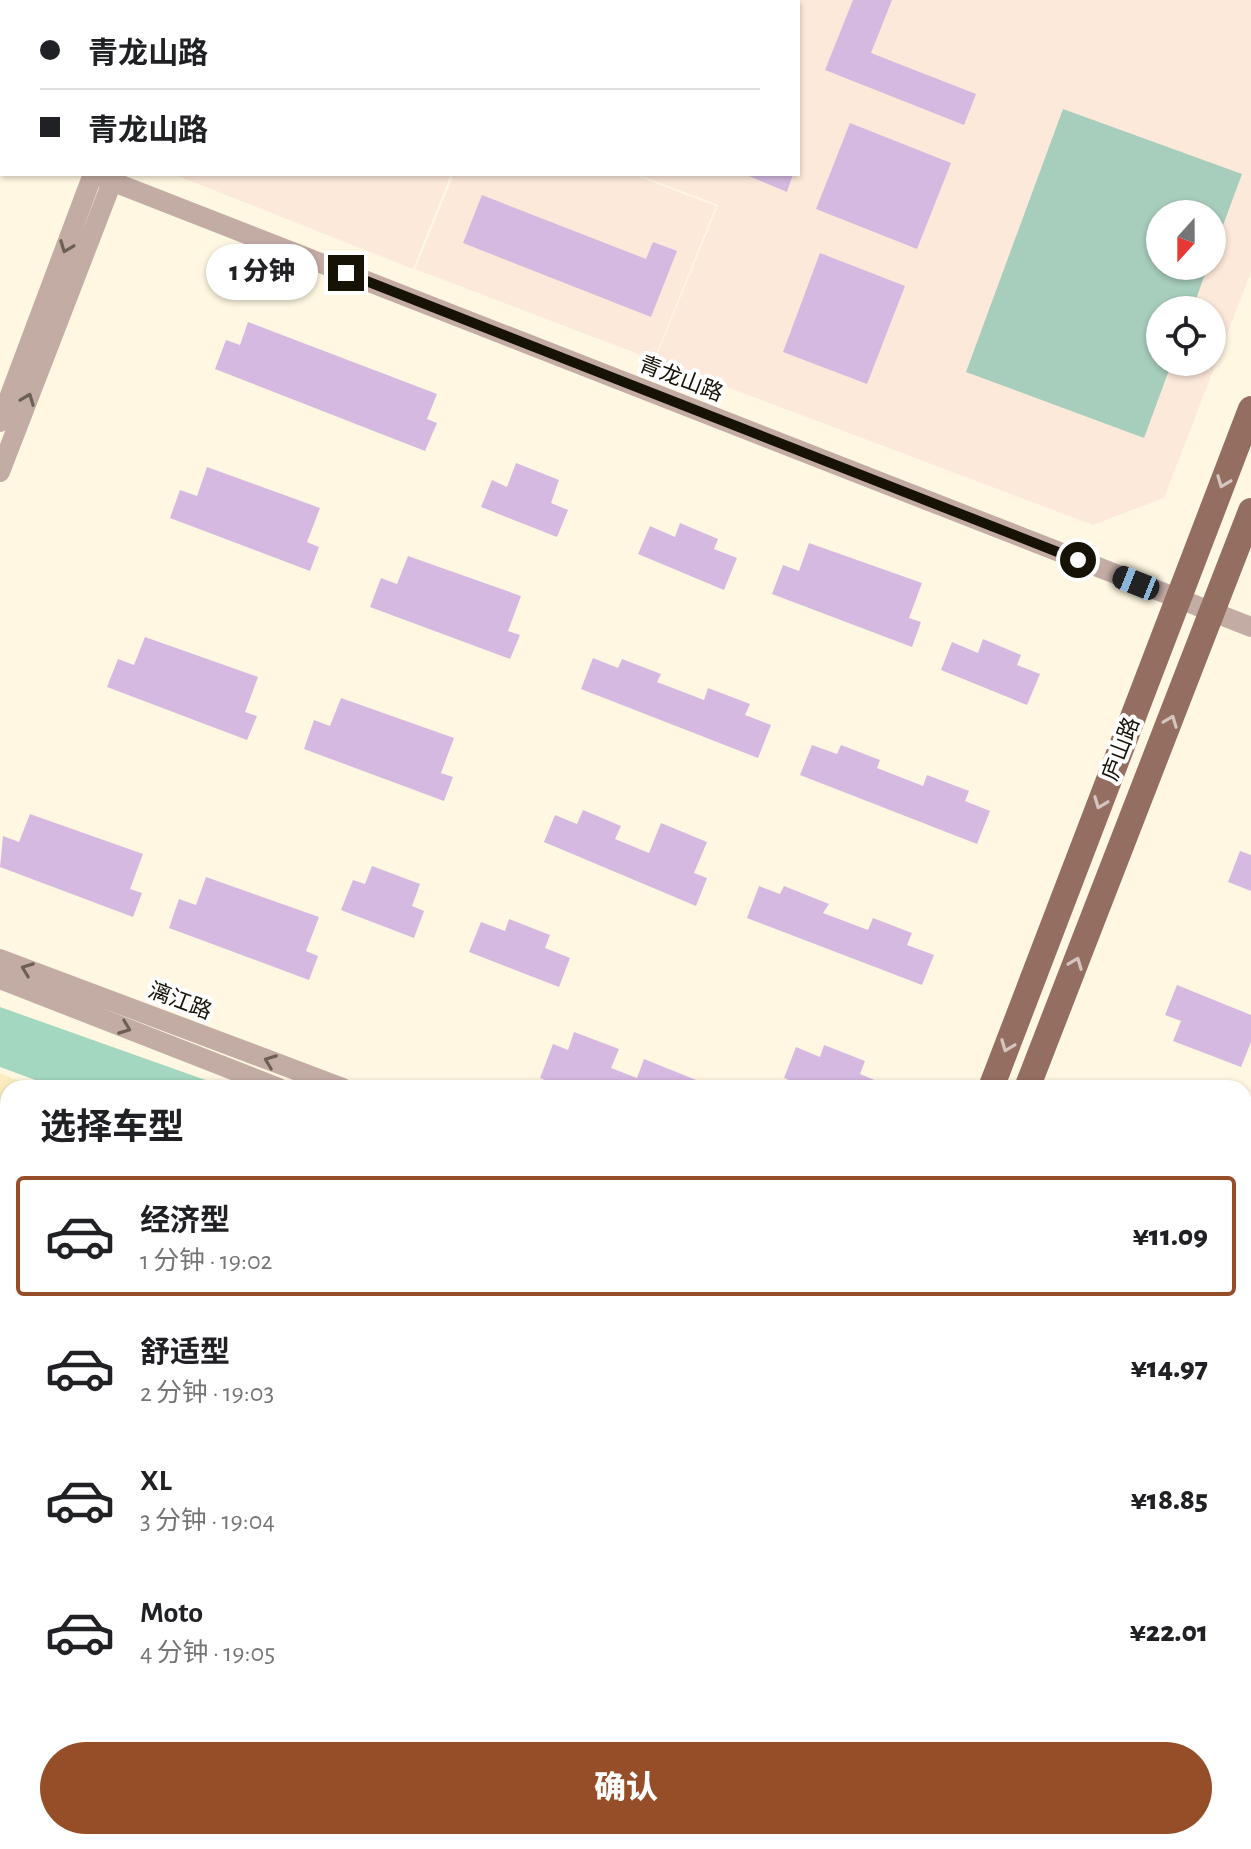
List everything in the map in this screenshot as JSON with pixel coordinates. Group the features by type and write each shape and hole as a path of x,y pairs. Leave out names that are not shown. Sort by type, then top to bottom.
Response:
{"main road":[{"name":"庐山路","path":"994,1080 1251,409"},
{"name":"庐山路","path":"1030,1080 1251,511"}],"street":[{"path":"0,422 106,177"},
{"path":"0,472 106,177"},
{"name":"青龙山路","path":"106,177 1251,627"},
{"name":"漓江路","path":"0,959 322,1080"},
{"name":"漓江路","path":"0,979 259,1080"}],"shaded area":[{"path":"800,0 1251,0 1251,272 1226,337 1226,296 1146,296 1146,376 1211,376 1164,498 1093,525 655,360 718,205 641,176 800,176"},
{"path":"178,176 450,176 413,269"},
{"path":"453,176 637,176 716,206 654,360 415,269"},
{"path":"0,1073 18,1080 0,1080"}],"green space":[{"path":"1063,109 1242,174 1226,217 1226,200 1146,200 1146,280 1203,280 1197,296 1146,296 1146,376 1167,376 1144,438 966,372"},
{"path":"0,1007 205,1080 35,1080 0,1067"}],"building":[{"path":"853,0 892,0 871,53 976,94 964,125 825,70"},
{"path":"850,123 951,163 917,249 816,209"},
{"path":"749,176 792,176 787,192"},
{"path":"482,195 646,259 653,242 677,251 651,317 463,243"},
{"path":"820,253 905,286 867,384 783,352"},
{"path":"248,322 437,394 427,419 437,423 425,451 215,369 226,340 240,345"},
{"path":"516,463 559,480 551,503 568,510 557,537 481,507 492,480 507,487"},
{"path":"207,467 320,508 307,542 319,547 310,571 170,518 180,490 197,496"},
{"path":"680,523 718,539 714,549 737,558 724,590 638,554 650,526 675,537"},
{"path":"809,543 922,583 909,618 921,622 912,647 772,594 783,565 799,571"},
{"path":"408,556 521,596 508,631 520,635 510,659 370,607 381,578 397,584"},
{"path":"145,637 258,677 245,712 257,716 247,740 107,687 118,659 134,665"},
{"path":"983,639 1021,655 1017,665 1040,674 1027,705 941,670 952,642 978,653"},
{"path":"593,658 618,668 622,659 661,674 657,682 704,700 708,688 750,704 745,715 771,725 758,758 581,689"},
{"path":"341,698 454,738 441,773 453,777 444,801 304,749 314,720 330,726"},
{"path":"812,745 837,754 841,745 880,760 877,768 923,786 927,775 969,791 965,801 990,811 977,844 800,775"},
{"path":"583,810 621,826 615,839 649,853 661,823 707,842 694,873 707,878 696,906 544,842 555,815 577,824"},
{"path":"30,814 143,854 130,889 142,893 133,917 0,867 3,836 19,842"},
{"path":"1240,851 1251,855 1251,891 1228,882"},
{"path":"372,866 420,884 412,906 424,911 414,938 341,910 353,880 365,884"},
{"path":"206,877 319,917 306,951 318,956 309,980 169,928 179,899 196,905"},
{"path":"759,886 780,894 784,886 829,904 823,913 868,930 873,918 912,933 907,945 934,955 922,985 747,918"},
{"path":"509,919 550,935 545,948 570,958 559,987 469,952 481,922 505,931"},
{"path":"1177,985 1251,1015 1251,1042 1241,1067 1173,1041 1181,1021 1165,1015"},
{"path":"574,1032 619,1049 611,1068 637,1078 644,1059 696,1080 540,1078 553,1044 568,1050"},
{"path":"824,1045 865,1061 860,1074 875,1080 784,1078 796,1047 820,1057"}],"route":[{"path":"346,273 1078,560"}]}
